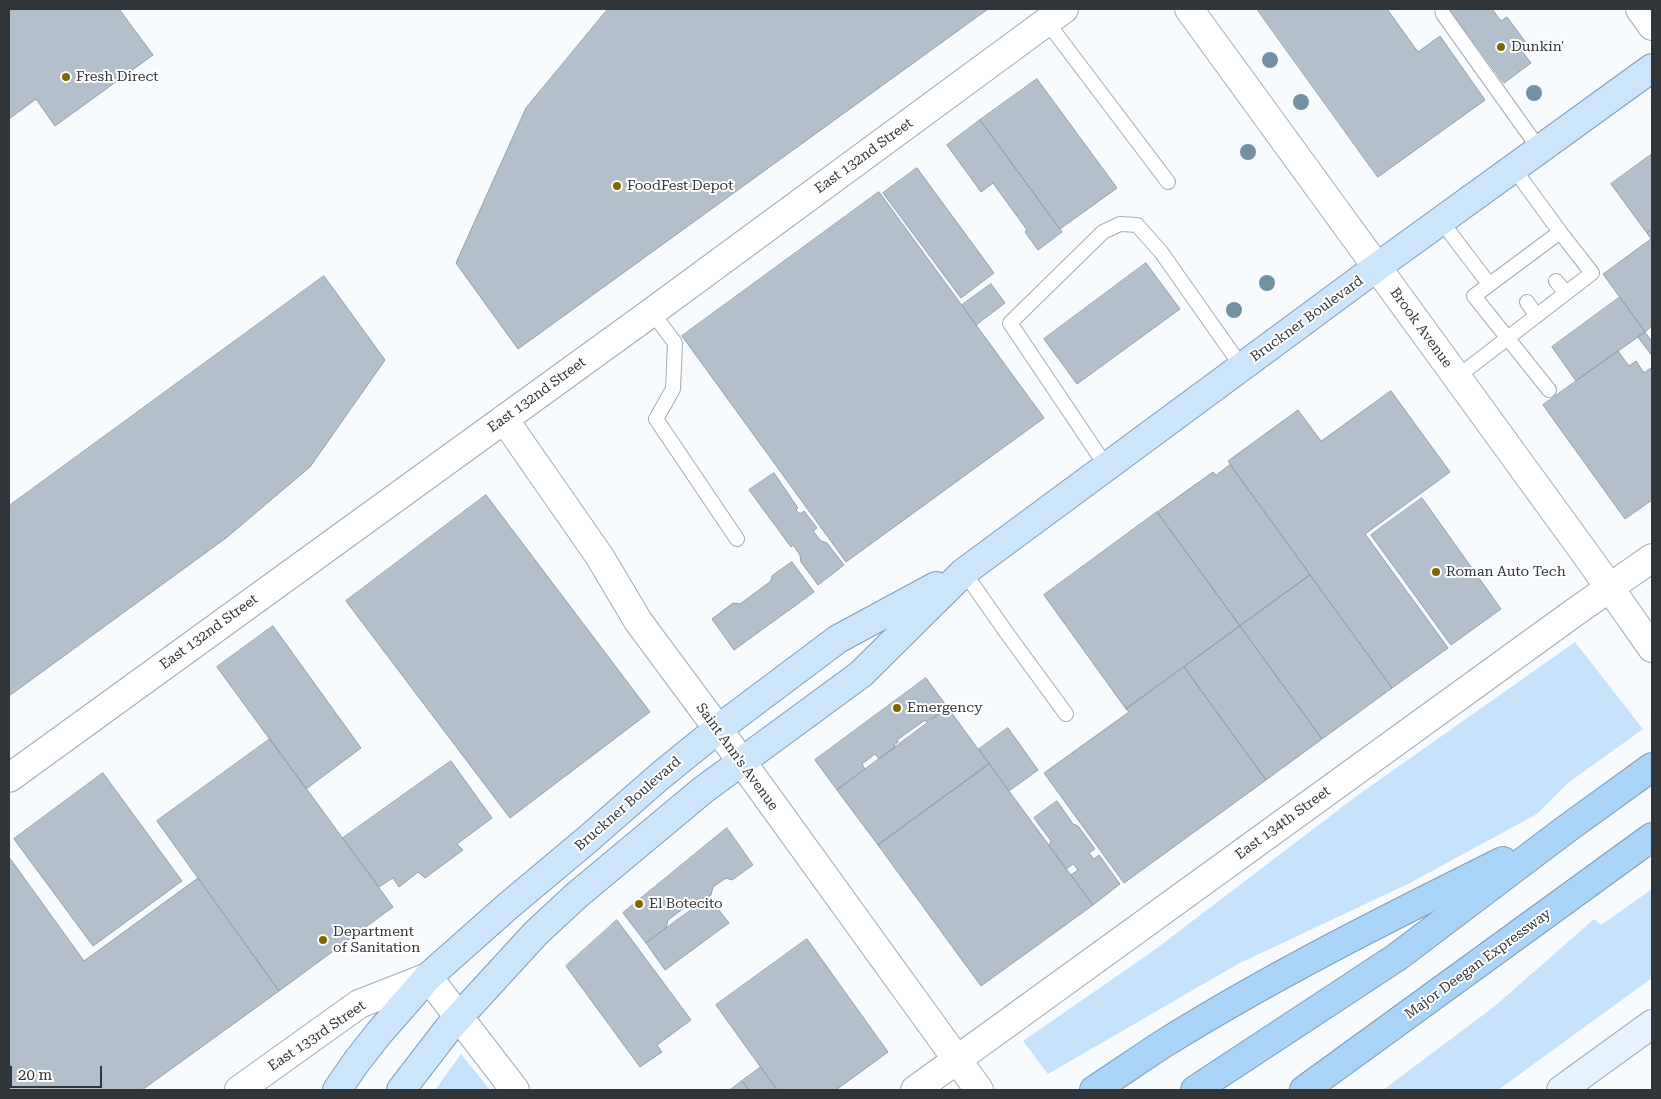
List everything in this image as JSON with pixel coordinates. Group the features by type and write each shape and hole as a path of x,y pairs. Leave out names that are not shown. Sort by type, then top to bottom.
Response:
{"highway":[{"path":"1194,1090 1397,957 1564,830 1652,767"},
{"path":"1094,1090 1163,1044 1335,946 1564,830"},
{"name":"Major Deegan Expressway","path":"1304,1090 1652,837"}],"main road":[{"name":"Bruckner Boulevard","path":"401,1090 459,1017 536,933 577,895 703,790 861,674 964,572 1377,267 1652,68"},
{"name":"Bruckner Boulevard","path":"337,1090 379,1033 428,977 660,776 718,729 838,639 964,572"},
{"path":"1561,1090 1652,1024"}],"street":[{"name":"Brook Avenue","path":"1189,9 1652,648"},
{"path":"1640,9 1652,26"},
{"name":"East 132nd Street","path":"9,778 652,312 1056,15"},
{"name":"Saint Ann's Avenue","path":"504,419 600,556 638,621 979,1090"},
{"name":"East 134th Street","path":"914,1090 1652,558"},
{"path":"428,977 515,1090"},
{"name":"East 133rd Street","path":"239,1090 359,1004 428,977"}],"lane":[{"path":"1442,9 1443,14 1540,150"},
{"path":"1056,15 1168,182"},
{"path":"1457,378 1592,272 1514,169"},
{"path":"1441,221 1489,284"},
{"path":"1106,466 1010,323 1102,232 1120,224 1137,225 1161,252 1242,367"},
{"path":"1549,390 1474,296 1489,284 1508,279 1531,253 1560,232"},
{"path":"1531,253 1541,264"},
{"path":"1556,281 1566,293"},
{"path":"1527,302 1536,315"},
{"path":"652,312 674,343 673,389 656,419 737,539"},
{"path":"964,572 1066,714"}],"shaded area":[{"path":"1575,642 1643,729 1568,783 1537,814 1410,883 1238,964 1048,1074 1023,1041 1153,951 1358,795"},
{"path":"1652,889 1652,978 1498,1090 1383,1090 1495,1006 1594,919 1601,925"},
{"path":"461,1054 490,1090 435,1090"}],"building":[{"name":"Fresh Direct","path":"9,9 119,9 153,55 55,126 36,99 9,119"},
{"name":"FoodFest Depot","path":"608,9 988,9 518,349 456,263 526,108"},
{"path":"1257,9 1387,9 1418,52 1440,36 1485,100 1378,177"},
{"name":"Dunkin'","path":"1450,9 1492,9 1501,21 1507,17 1527,44 1521,50 1531,63 1504,83"},
{"path":"1037,79 1117,188 1060,229 980,120"},
{"path":"980,120 1062,232 1038,250 1025,232 1027,230 993,183 981,192 947,145"},
{"path":"1652,154 1652,229 1647,233 1611,184"},
{"path":"917,168 994,273 961,298 883,193"},
{"path":"879,192 1044,418 846,562 682,336"},
{"path":"1652,229 1652,326 1645,332 1603,274 1651,239 1647,233"},
{"path":"1146,263 1180,309 1077,384 1044,339"},
{"path":"324,276 385,360 310,467 226,538 9,696 9,506"},
{"path":"991,284 1005,303 976,325 962,305"},
{"path":"1620,297 1645,332 1576,381 1552,347"},
{"path":"1645,332 1652,342 1652,356 1638,337"},
{"path":"1618,351 1629,366 1636,361 1644,373 1652,367 1652,500 1625,519 1543,405"},
{"path":"1391,391 1450,472 1365,534 1448,648 1392,688 1228,461 1298,410 1321,441"},
{"path":"1230,465 1310,575 1240,626 1157,512 1213,472 1216,475"},
{"path":"774,473 798,508 796,510 800,514 804,511 817,528 813,531 821,541 827,543 844,565 818,585 801,562 800,555 793,545 791,547 749,490"},
{"path":"486,495 650,712 510,818 346,601"},
{"name":"Roman Auto Tech","path":"1422,498 1501,609 1451,645 1371,535"},
{"path":"1157,512 1240,626 1126,709 1044,595"},
{"path":"792,562 814,592 734,650 712,619 733,603 740,604 771,581 772,576"},
{"path":"1310,575 1392,688 1322,739 1240,626"},
{"path":"273,626 361,748 306,789 217,667"},
{"path":"1240,626 1322,739 1266,780 1184,667"},
{"path":"1184,667 1266,780 1124,883 1044,773 1129,712 1126,709"},
{"path":"926,678 948,708 926,722 925,720 897,740 898,742 894,745 896,747 879,759 875,754 862,764 865,769 837,790 815,760"},
{"path":"948,708 989,764 878,845 837,790"},
{"path":"1008,728 1038,770 1009,791 979,749"},
{"path":"270,739 393,907 279,991 157,821"},
{"path":"451,761 492,818 457,844 463,850 425,878 418,872 399,887 393,878 379,887 343,838"},
{"path":"989,764 1093,905 981,986 878,845"},
{"path":"103,773 182,881 93,946 14,839"},
{"path":"1057,801 1073,824 1078,826 1095,849 1089,853 1094,859 1099,855 1120,884 1093,905 1071,875 1078,870 1073,864 1066,869 1049,846 1051,841 1034,818"},
{"path":"727,828 753,865 732,880 726,878 713,887 711,895 696,907 688,905 668,920 666,928 646,943 623,913"},
{"path":"9,857 84,961 198,878 279,991 142,1090 9,1090"},
{"path":"709,897 729,923 665,970 646,943"},
{"path":"617,920 691,1020 657,1045 662,1052 640,1067 566,966"},
{"path":"807,939 888,1052 836,1090 777,1090 716,1005"},
{"path":"761,1067 777,1090 749,1090 742,1081"},
{"path":"742,1081 749,1090 730,1090"}],"place":[{"name":"Dunkin'","path":"1501,47"},
{"name":"Fresh Direct","path":"66,77"},
{"name":"FoodFest Depot","path":"617,186"},
{"name":"Roman Auto Tech","path":"1436,572"},
{"name":"Emergency","path":"897,708"},
{"name":"El Botecito","path":"639,904"},
{"name":"Department of Sanitation","path":"323,940"}]}
